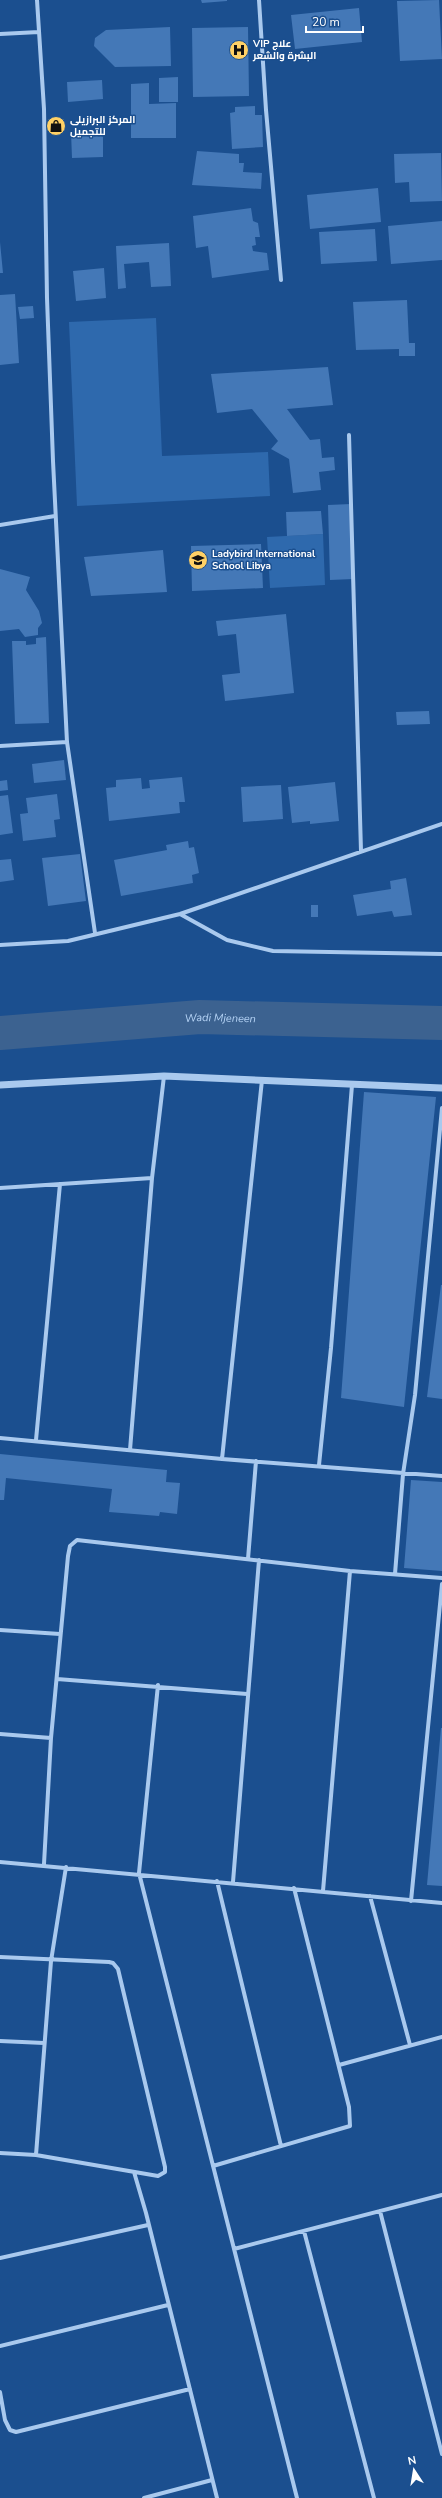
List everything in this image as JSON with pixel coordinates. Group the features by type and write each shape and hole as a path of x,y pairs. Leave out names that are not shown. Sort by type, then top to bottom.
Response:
{"street":[{"path":"37,0 44,109 47,298 55,516 67,742 95,933"},
{"path":"259,0 266,110 281,280"},
{"path":"0,34 39,32"},
{"path":"349,435 361,851"},
{"path":"0,525 55,516"},
{"path":"0,746 67,742"},
{"path":"0,945 68,941 95,933 180,914 442,824"},
{"path":"180,914 227,940 273,951 442,954"},
{"path":"130,1450 152,1178 164,1076"},
{"path":"0,1085 164,1076 262,1079 352,1085 442,1088"},
{"path":"222,1459 262,1079"},
{"path":"319,1465 331,1348 352,1085"},
{"path":"395,1574 403,1474 415,1395 442,1108"},
{"path":"0,1188 152,1178"},
{"path":"36,1440 60,1184"},
{"path":"0,1438 36,1440 222,1459 319,1465 403,1474 442,1476"},
{"path":"248,1559 256,1461"},
{"path":"44,1864 51,1738 58,1679 60,1634 68,1556 70,1546 77,1540 350,1571 442,1578"},
{"path":"233,1882 259,1560"},
{"path":"323,1891 350,1571"},
{"path":"411,1901 442,1584"},
{"path":"0,1630 60,1634"},
{"path":"58,1679 158,1685 247,1694"},
{"path":"158,1685 139,1873 297,2498"},
{"path":"0,1734 51,1738"},
{"path":"0,1862 44,1864 442,1903"},
{"path":"36,2155 51,1961 66,1867"},
{"path":"217,1881 281,2146"},
{"path":"213,2166 350,2126 350,2112 339,2065 294,1888"},
{"path":"370,1896 410,2045"},
{"path":"0,1957 51,1961 109,1962 113,1963 118,1969 165,2172 158,2176 36,2155 0,2152"},
{"path":"339,2065 442,2037"},
{"path":"0,2041 44,2043"},
{"path":"134,2172 217,2498"},
{"path":"234,2250 442,2195"},
{"path":"380,2211 442,2454"},
{"path":"0,2258 148,2225"},
{"path":"304,2231 374,2498"},
{"path":"0,2346 168,2305"},
{"path":"0,2392 6,2420 10,2430 16,2432 190,2389"},
{"path":"144,2498 162,2496 212,2480"}],"shaded area":[{"path":"156,318 162,456 268,452 270,496 77,506 69,322"},
{"path":"323,534 325,585 270,588 267,537"}],"building":[{"path":"201,0 227,0 227,1 202,3"},
{"path":"439,0 442,59 400,61 397,1"},
{"path":"359,8 362,42 295,49 291,15"},
{"path":"170,27 171,66 115,67 94,46 95,38 106,30"},
{"path":"248,27 249,96 193,97 192,28"},
{"path":"178,77 178,102 159,102 159,78"},
{"path":"102,80 103,99 68,102 67,82"},
{"path":"149,83 149,104 176,103 176,138 131,138 131,84"},
{"path":"255,106 255,115 262,115 263,147 232,149 230,113 235,112 235,107"},
{"path":"71,132 103,132 103,157 72,158"},
{"path":"197,151 239,154 239,163 244,163 243,172 262,173 261,189 192,185"},
{"path":"441,153 442,201 410,202 409,182 395,183 394,154"},
{"path":"378,188 381,222 310,229 307,195"},
{"path":"251,208 253,221 258,223 260,237 255,237 256,245 252,246 253,251 267,253 269,270 212,278 208,246 196,248 193,216"},
{"path":"442,221 442,260 391,264 388,226"},
{"path":"375,229 377,261 321,264 319,232"},
{"path":"0,242 3,273 0,273"},
{"path":"169,243 171,286 151,287 149,262 124,264 126,288 118,289 116,246"},
{"path":"104,268 106,298 76,301 73,271"},
{"path":"15,294 19,363 0,365 0,295"},
{"path":"407,300 409,343 415,343 415,356 399,356 399,349 356,350 353,302"},
{"path":"33,306 34,318 20,319 18,307"},
{"path":"328,367 333,405 287,409 310,440 320,439 322,458 334,457 335,470 319,472 321,490 293,493 289,459 271,449 278,441 252,409 217,413 211,374"},
{"path":"351,504 353,579 330,580 328,505"},
{"path":"321,511 323,534 287,536 286,512"},
{"path":"261,544 263,588 192,591 191,546"},
{"path":"163,550 167,592 91,596 84,557"},
{"path":"0,569 30,577 26,590 39,611 42,623 38,628 38,635 25,637 19,629 0,631"},
{"path":"286,614 294,693 225,701 222,675 240,673 236,634 218,636 216,621"},
{"path":"46,637 49,723 15,724 12,641 26,641 26,645 36,644 36,638"},
{"path":"429,711 430,724 397,725 396,712"},
{"path":"64,760 66,780 34,783 32,764"},
{"path":"182,777 185,802 179,802 180,813 109,821 106,788 116,787 116,780 141,778 142,789 150,788 149,780"},
{"path":"7,780 8,790 0,791 0,781"},
{"path":"335,782 339,821 310,824 310,821 292,823 288,787"},
{"path":"281,785 283,819 243,822 241,787"},
{"path":"57,794 60,819 54,820 56,837 23,841 20,814 28,813 26,798"},
{"path":"8,795 13,833 0,835 0,796"},
{"path":"188,841 189,848 194,847 199,873 192,875 193,883 121,896 114,860 167,850 166,845"},
{"path":"80,854 86,901 48,906 42,858"},
{"path":"11,859 14,880 0,882 0,860"},
{"path":"406,878 412,915 394,917 392,911 357,916 353,895 391,889 390,881"},
{"path":"311,905 318,905 318,917 311,917"},
{"path":"364,1092 436,1097 404,1407 341,1398"},
{"path":"442,1285 442,1399 427,1397"},
{"path":"0,1454 167,1470 166,1482 180,1483 177,1514 160,1512 159,1516 109,1512 112,1489 6,1478 4,1500 0,1500"},
{"path":"411,1480 442,1482 442,1571 404,1568"},
{"path":"442,1728 442,1886 427,1885"}],"waterway":[{"name":"Wadi Mjeneen","path":"0,1033 200,1017 442,1023"}],"place":[{"name":"VIP علاج البشرة والشعر","path":"239,50"},
{"name":"المركز البرازيلى للتجميل","path":"56,126"},
{"name":"Ladybird International School Libya","path":"198,560"}]}
